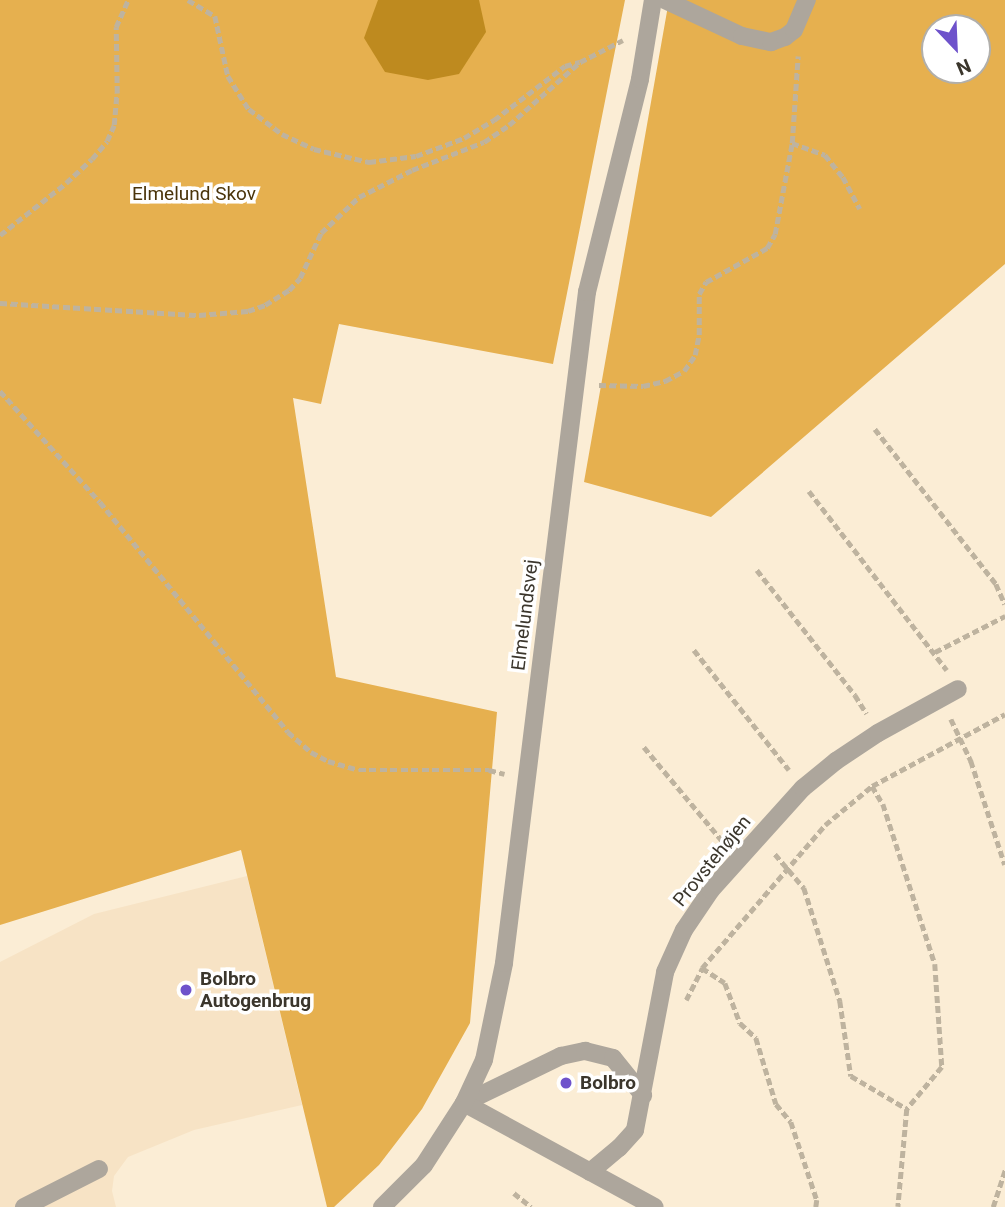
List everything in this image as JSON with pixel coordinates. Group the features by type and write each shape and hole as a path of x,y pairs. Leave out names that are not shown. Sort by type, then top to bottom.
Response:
{"street":[{"name":"Elmelundsvej","path":"382,1207 424,1165 464,1103 484,1060 504,963 587,292 640,79 653,0"},
{"path":"665,0 758,42 785,37 800,22 807,0"},
{"name":"Provstehøjen","path":"590,1172 620,1148 635,1130 665,972 684,930 740,856 803,788 878,733 958,689"},
{"path":"464,1103 551,1060 585,1051 613,1058 643,1095"},
{"path":"464,1103 655,1207"},
{"path":"24,1207 99,1169"}],"path":[{"path":"0,235 66,183 107,141 114,125 117,93 116,27 128,0"},
{"path":"188,0 215,16 228,76 249,108 282,134 314,149 369,162 416,156 464,138 494,120 565,66 580,62"},
{"path":"0,303 200,315 248,311 265,305 289,290 300,278 321,233 359,197 412,170 484,142 509,125 580,62 607,46 649,31"},
{"path":"574,382 643,386 665,381 684,371 695,355 699,335 699,294 706,282 767,248 775,234 792,143 800,58 785,37"},
{"path":"792,143 825,155 843,177 860,209"},
{"path":"0,391 108,512 288,732 311,752 328,761 359,770 489,770 527,779"},
{"path":"875,429 996,584 1005,604"},
{"path":"809,491 936,652 958,689"},
{"path":"757,570 855,695 878,733"},
{"path":"936,652 1005,616"},
{"path":"694,650 803,788"},
{"path":"941,699 971,761 1005,865"},
{"path":"683,1007 702,968 787,865 825,825 872,786 1005,714"},
{"path":"644,747 718,838 740,856"},
{"path":"872,786 883,804 935,964 942,1067 907,1109 898,1207"},
{"path":"756,838 787,865 804,888 840,1001 851,1076 907,1109"},
{"path":"702,968 725,983 740,1023 756,1038 776,1104 792,1122 817,1200 816,1207"},
{"path":"993,1207 1005,1170"},
{"path":"514,1193 531,1207"}],"shaded area":[{"path":"378,0 479,0 486,32 459,74 428,80 385,72 364,38"},
{"path":"247,876 302,1105 194,1130 128,1157 114,1176 112,1191 116,1207 0,1207 0,962 94,914"}],"green space":[{"name":"Elmelund Skov","path":"0,0 625,0 553,364 339,324 321,404 293,398 336,677 497,712 470,1023 422,1109 379,1165 334,1207 327,1207 241,850 0,925"},
{"path":"669,0 1005,0 1005,264 711,517 584,482"}],"place":[{"name":"Bolbro Autogenbrug","path":"186,990"},
{"name":"Bolbro","path":"566,1083"}]}
